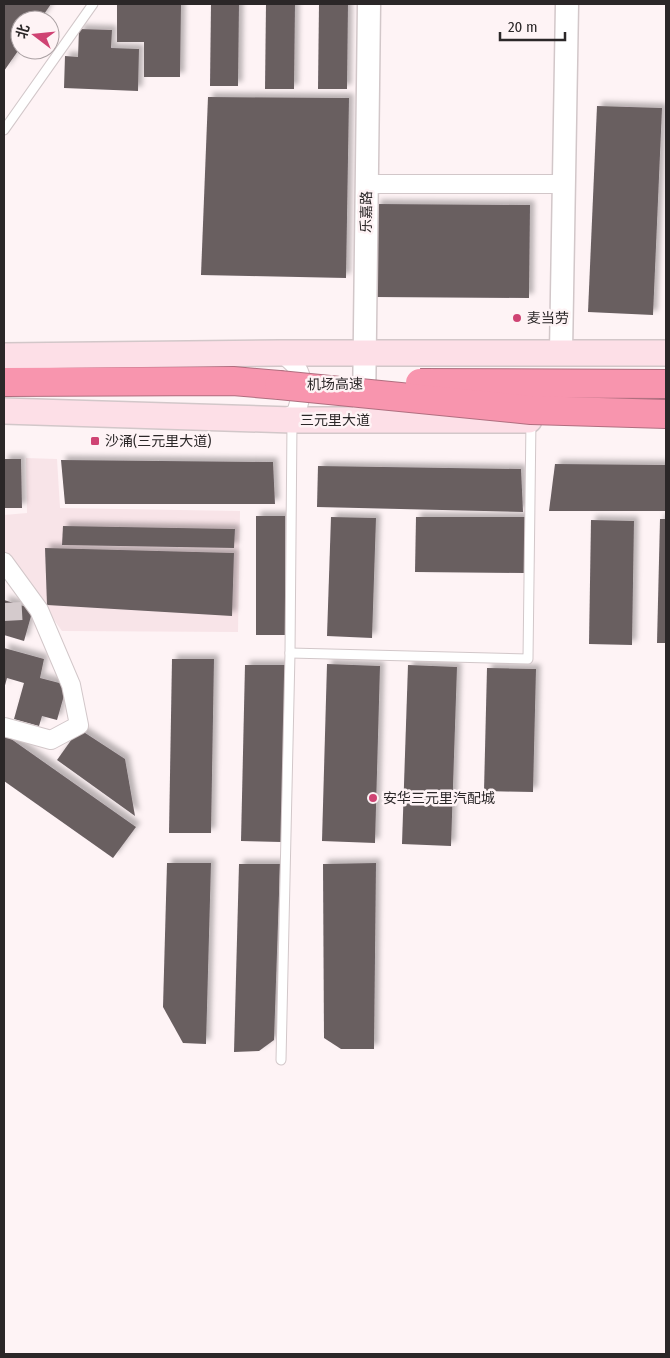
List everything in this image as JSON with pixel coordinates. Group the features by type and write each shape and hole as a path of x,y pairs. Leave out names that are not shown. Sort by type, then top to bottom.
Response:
{"highway":[{"name":"机场高速","path":"4,382 233,381 279,385 534,382 666,384"},
{"path":"279,385 531,410 666,416"}],"main road":[{"path":"4,356 280,353 666,353"},
{"name":"三元里大道","path":"4,411 288,420 532,420 666,416"}],"street":[{"name":"乐嘉路","path":"364,420 369,4"},
{"path":"561,352 567,4"},
{"path":"366,184 564,184"},
{"path":"280,353 298,367 302,378 301,398 296,413 288,420"},
{"path":"4,562 39,610 71,684 79,725 51,740 4,727"}],"lane":[{"path":"4,130 93,4"},
{"path":"281,1060 290,653 288,420"},
{"path":"290,653 528,659 532,420"}],"shaded area":[{"path":"26,458 57,459 60,508 240,511 238,632 62,631 4,550 4,515 27,513"}],"building":[{"path":"4,4 51,4 47,10 10,10 10,60 12,60 4,71"},
{"path":"117,4 181,4 180,77 144,77 144,42 117,42"},
{"path":"211,4 239,4 238,86 210,86"},
{"path":"266,4 295,4 294,89 265,89"},
{"path":"319,4 348,4 347,89 318,89"},
{"path":"79,29 112,30 111,48 139,49 138,91 64,88 65,56 78,57"},
{"path":"208,97 349,98 346,278 201,275"},
{"path":"597,106 662,108 653,315 588,312"},
{"path":"376,204 530,205 529,298 376,297"},
{"path":"4,459 21,459 22,508 4,508"},
{"path":"61,460 273,462 275,504 65,504"},
{"path":"555,464 666,465 666,511 549,511"},
{"path":"318,466 521,469 523,512 317,507"},
{"path":"256,516 285,516 285,635 256,635"},
{"path":"331,517 376,518 372,638 327,636"},
{"path":"416,517 526,517 525,573 415,572"},
{"path":"660,519 666,519 666,643 657,643"},
{"path":"591,520 634,521 632,645 589,644"},
{"path":"63,526 235,529 234,548 62,545"},
{"path":"45,548 234,553 232,616 47,605"},
{"path":"4,600 33,609 24,641 4,635"},
{"path":"4,648 44,659 40,678 67,685 57,720 42,716 39,726 14,719 24,683 7,678 4,689"},
{"path":"172,659 214,659 211,833 169,833"},
{"path":"327,664 380,666 375,843 322,841"},
{"path":"245,665 285,665 281,842 241,841"},
{"path":"408,665 457,667 451,846 402,844"},
{"path":"487,668 536,669 533,792 484,791"},
{"path":"79,729 125,759 135,816 57,760"},
{"path":"4,734 136,827 113,858 4,781"},
{"path":"167,863 211,863 206,1044 183,1043 163,1007"},
{"path":"376,863 374,1049 341,1049 324,1038 323,864"},
{"path":"239,864 280,864 274,1040 259,1051 234,1052"}],"tunnel":[{"path":"4,612 39,610"}],"place":[{"name":"麦当劳","path":"517,318"},
{"name":"沙涌(三元里大道)","path":"95,441"},
{"name":"安华三元里汽配城","path":"373,798"}]}
